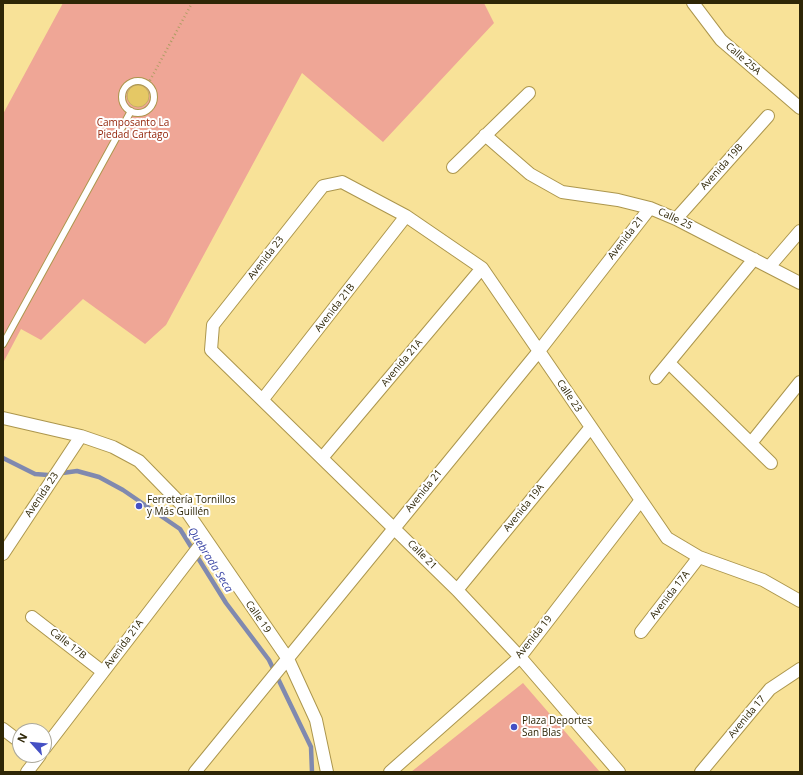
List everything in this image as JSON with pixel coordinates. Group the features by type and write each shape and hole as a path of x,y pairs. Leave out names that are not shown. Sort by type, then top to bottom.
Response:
{"street":[{"name":"Calle 25A","path":"693,3 721,40 800,108"},
{"path":"453,167 529,93"},
{"name":"Avenida 19B","path":"676,219 768,116"},
{"name":"Calle 25","path":"486,135 530,174 562,192 618,200 650,208 676,219 800,284"},
{"name":"Calle 23","path":"342,182 406,216 482,268 667,538 699,557 763,580 800,601"},
{"name":"Avenida 23","path":"211,350 213,325 323,186 342,182"},
{"name":"Avenida 21","path":"195,772 539,351 650,208"},
{"name":"Avenida 21B","path":"264,399 406,216"},
{"path":"769,267 800,231"},
{"path":"656,378 754,259"},
{"name":"Avenida 21A","path":"322,458 482,268"},
{"name":"Calle 21","path":"211,350 264,399 457,590 520,657 619,772"},
{"path":"669,363 771,463"},
{"path":"750,443 800,382"},
{"name":"Calle 19","path":"3,418 81,436 113,447 139,461 183,506 204,539 288,659 316,720 327,772"},
{"name":"Avenida 19A","path":"457,590 590,427"},
{"name":"Avenida 23","path":"3,554 81,436"},
{"name":"Avenida 19","path":"390,772 520,657 641,500"},
{"name":"Avenida 21A","path":"52,738 204,539"},
{"name":"Avenida 17A","path":"641,632 699,557"},
{"name":"Calle 17B","path":"32,617 103,672"},
{"name":"Avenida 17","path":"701,772 770,689 800,669"},
{"path":"3,728 12,735"},
{"name":"Avenida 21A","path":"27,772 34,763"}],"lane":[{"path":"140,80 148,84 154,94 153,104 150,108 141,113 131,111 126,107 122,97 126,87 135,81 140,80"},
{"path":"3,344 131,111"}],"path":[{"path":"148,84 192,3"}],"green space":[{"name":"Camposanto La Piedad Cartago","path":"63,3 484,3 494,23 383,142 302,73 166,325 145,344 83,299 41,340 21,329 3,363 3,114"},
{"name":"Plaza Deportes San Blas","path":"523,683 600,772 411,772"}],"building":[{"path":"138,85 146,88 149,96 146,104 138,107 130,104 127,96 130,88"}],"waterway":[{"name":"Quebrada Seca","path":"3,458 35,474 48,475 77,471 99,477 123,490 180,529 226,603 269,660 311,747 312,772"}],"place":[{"name":"Ferretería Tornillos y Más Guillén","path":"139,506"},
{"name":"Plaza Deportes San Blas","path":"514,727"}]}
